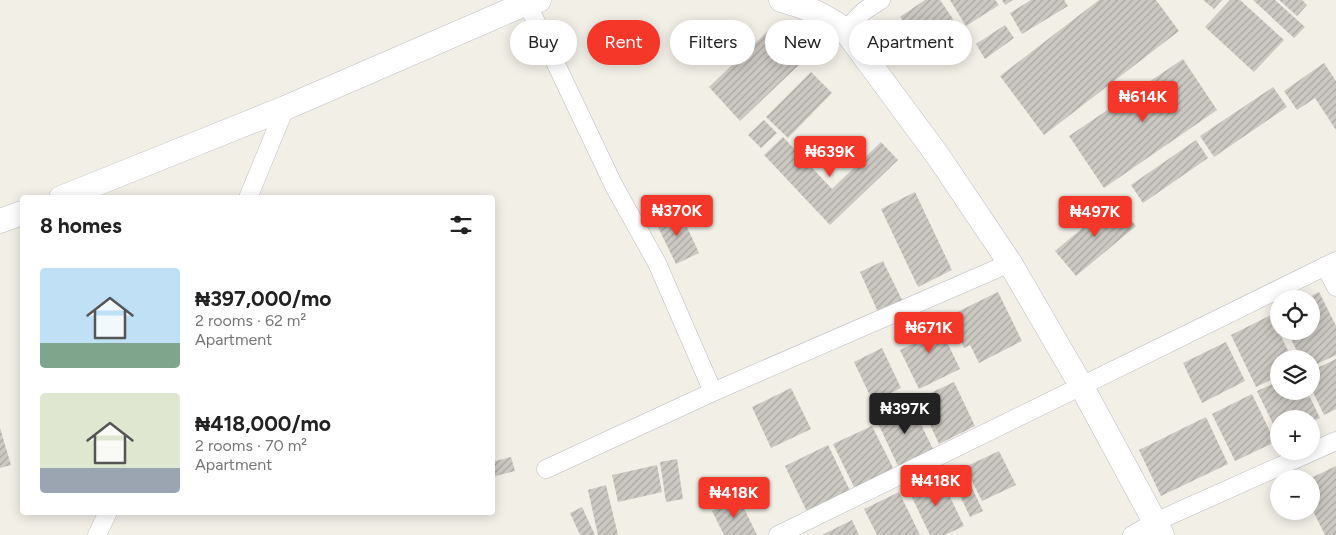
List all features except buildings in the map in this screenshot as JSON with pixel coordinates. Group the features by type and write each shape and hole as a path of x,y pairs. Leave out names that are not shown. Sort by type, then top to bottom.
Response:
{"main road":[{"path":"781,0 794,3 828,17 845,30 938,156 1010,262 1082,387 1159,529"},
{"path":"69,195 285,108 533,2"},
{"path":"0,221 20,214"}],"street":[{"path":"845,30 864,11 881,0"},
{"path":"533,2 614,186 657,263 713,392"},
{"path":"249,195 285,108"},
{"path":"546,469 713,392 1010,262"},
{"path":"778,535 1331,264 1336,287"},
{"path":"1132,535 1159,529 1336,441"},
{"path":"97,535 107,515"}]}
